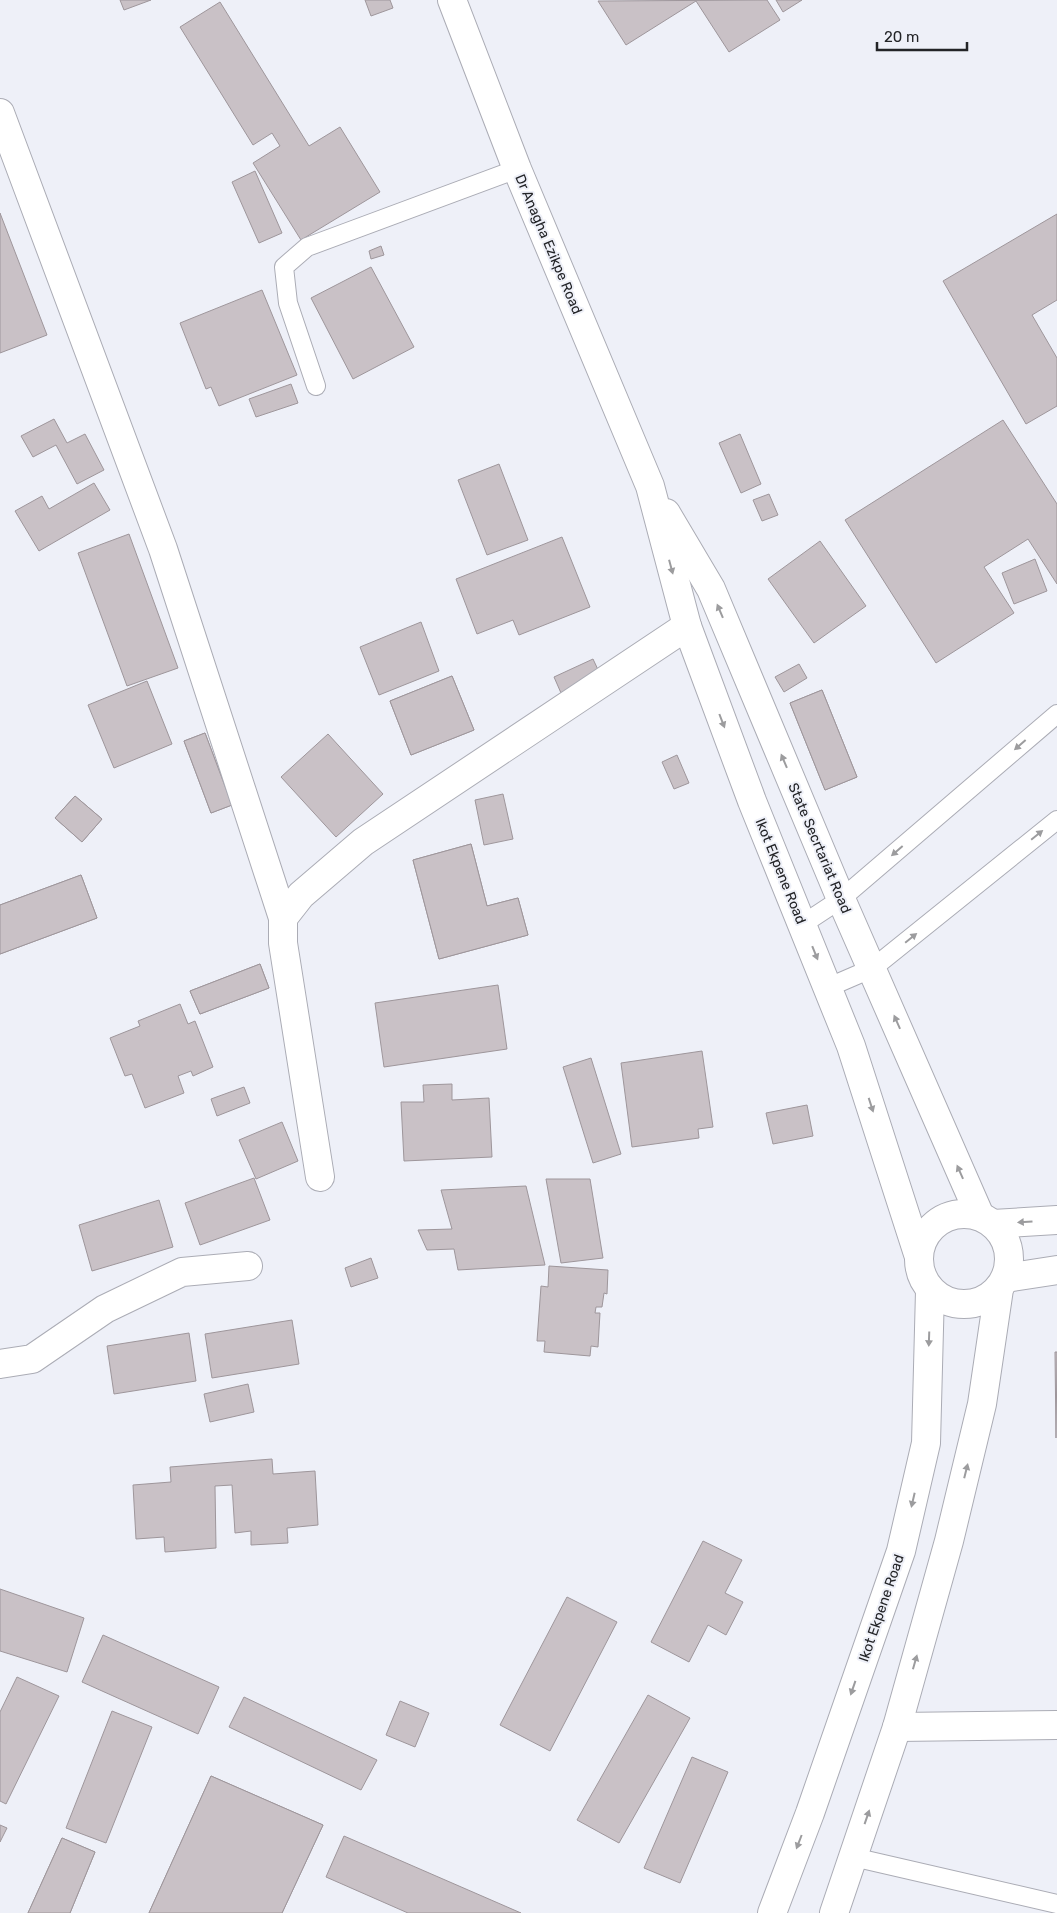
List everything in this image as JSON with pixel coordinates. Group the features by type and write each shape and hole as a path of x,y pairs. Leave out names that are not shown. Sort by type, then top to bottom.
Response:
{"street":[{"name":"Dr Anagha Ezikpe Road","path":"452,0 517,169 650,486"},
{"path":"0,113 163,549 283,918 282,943 320,1177"},
{"name":"Ikot Ekpene Road","path":"650,486 686,626 752,800 852,1046 918,1254"},
{"name":"State Secrtariat Road","path":"650,486 711,588 841,899 987,1220"},
{"path":"283,918 301,895 363,842 686,626"},
{"path":"1057,1220 987,1220 964,1214 948,1217 933,1226 923,1238 918,1254 920,1274 930,1290 946,1302 965,1305 984,1301 1003,1284 1057,1270"},
{"path":"834,1913 897,1727 949,1541 982,1404 1003,1284 1010,1258 1006,1239 987,1220"},
{"path":"0,1364 32,1359 105,1310 182,1272 248,1266"},
{"name":"Ikot Ekpene Road","path":"772,1913 810,1813 901,1551 926,1443 930,1290"},
{"path":"897,1727 1057,1725"}],"lane":[{"path":"316,386 288,303 284,267 307,247 517,169"},
{"path":"803,924 841,899 1057,714"},
{"path":"828,987 873,968 1057,820"},
{"path":"853,1858 1057,1904"}],"building":[{"path":"120,0 151,0 124,10"},
{"path":"365,0 390,0 393,8 371,16"},
{"path":"767,0 780,20 729,52 696,1 626,45 598,1"},
{"path":"776,0 802,0 783,12"},
{"path":"220,2 309,146 340,127 380,192 301,240 253,163 280,146 272,133 253,145 180,27"},
{"path":"255,171 282,233 259,243 232,182"},
{"path":"0,213 47,335 0,353"},
{"path":"1057,214 1057,300 1032,315 1057,358 1057,406 1026,424 943,281"},
{"path":"381,246 384,255 371,259 369,251"},
{"path":"371,267 414,347 353,379 311,298"},
{"path":"262,290 297,375 219,406 211,387 206,389 180,323"},
{"path":"291,384 298,403 256,417 249,399"},
{"path":"54,419 67,443 85,434 104,470 77,484 56,445 33,457 21,436"},
{"path":"1003,420 1057,504 1057,584 1028,539 984,567 1014,613 936,663 845,520"},
{"path":"740,434 761,484 741,493 719,443"},
{"path":"499,464 528,540 487,555 458,480"},
{"path":"94,483 110,510 39,551 15,511 42,496 49,509"},
{"path":"769,494 778,515 762,521 753,500"},
{"path":"129,534 178,668 127,686 78,553"},
{"path":"562,537 590,607 519,635 513,620 477,634 456,579"},
{"path":"820,541 866,606 814,643 768,579"},
{"path":"1035,559 1047,591 1014,604 1002,573"},
{"path":"421,622 439,671 379,695 360,647"},
{"path":"593,659 600,674 561,693 554,677"},
{"path":"799,664 807,678 784,692 775,677"},
{"path":"452,676 474,730 411,755 390,701"},
{"path":"452,676 474,730 411,755 390,701"},
{"path":"147,681 172,744 114,768 88,705"},
{"path":"822,690 857,777 825,790 790,703"},
{"path":"822,690 857,777 825,790 790,703"},
{"path":"205,733 232,805 211,813 184,741"},
{"path":"205,733 232,805 211,813 184,741"},
{"path":"328,734 383,794 336,837 281,777"},
{"path":"677,755 689,783 674,789 662,762"},
{"path":"503,794 513,839 484,845 475,800"},
{"path":"75,796 102,819 82,842 55,818"},
{"path":"75,796 102,819 82,842 55,818"},
{"path":"471,844 487,906 518,898 528,935 439,959 413,860"},
{"path":"471,844 487,906 518,898 528,935 439,959 413,860"},
{"path":"81,875 97,918 0,954 0,905"},
{"path":"81,875 97,918 0,954 0,905"},
{"path":"260,964 269,988 200,1014 190,991"},
{"path":"260,964 269,988 200,1014 190,991"},
{"path":"498,985 507,1049 384,1067 375,1003"},
{"path":"180,1004 188,1024 195,1021 213,1067 193,1076 191,1071 178,1076 184,1093 145,1108 132,1074 125,1076 110,1038 140,1026 138,1021"},
{"path":"702,1051 713,1127 698,1129 699,1138 632,1147 621,1063"},
{"path":"591,1058 621,1154 593,1163 563,1067"},
{"path":"452,1084 452,1100 489,1098 492,1157 404,1161 401,1102 424,1102 423,1085"},
{"path":"244,1087 250,1103 217,1116 211,1099"},
{"path":"807,1105 813,1136 773,1144 766,1113"},
{"path":"282,1122 298,1161 256,1179 239,1140"},
{"path":"254,1178 270,1220 200,1245 185,1203"},
{"path":"546,1179 590,1179 603,1258 561,1263"},
{"path":"526,1186 545,1265 458,1270 454,1249 427,1250 418,1230 452,1229 441,1190"},
{"path":"159,1200 173,1247 92,1271 79,1225"},
{"path":"371,1258 378,1278 351,1287 345,1268"},
{"path":"549,1266 608,1270 607,1294 604,1293 602,1307 596,1307 595,1313 600,1313 598,1347 591,1346 590,1356 544,1352 545,1341 537,1341 541,1286 548,1287"},
{"path":"292,1320 299,1364 212,1378 205,1334"},
{"path":"189,1333 196,1381 114,1394 107,1346"},
{"path":"1055,1352 1057,1352 1056,1438"},
{"path":"248,1384 254,1412 210,1422 204,1394"},
{"path":"272,1459 273,1474 315,1471 318,1525 287,1528 288,1543 251,1545 251,1531 235,1533 232,1485 215,1486 216,1548 165,1552 164,1537 136,1539 133,1485 171,1482 170,1467"},
{"path":"703,1541 742,1560 725,1593 743,1602 726,1635 708,1625 689,1662 651,1642"},
{"path":"0,1589 84,1618 67,1672 0,1651"},
{"path":"567,1597 617,1622 550,1751 500,1725"},
{"path":"103,1635 219,1687 198,1734 82,1682"},
{"path":"17,1677 59,1696 6,1804 0,1801 0,1712"},
{"path":"648,1695 690,1718 619,1843 577,1820"},
{"path":"244,1697 377,1760 361,1790 229,1727"},
{"path":"400,1701 429,1713 415,1747 386,1735"},
{"path":"112,1711 152,1727 106,1843 66,1828"},
{"path":"692,1757 728,1772 680,1883 644,1868"},
{"path":"211,1776 323,1825 282,1913 149,1913"},
{"path":"211,1776 323,1825 282,1913 149,1913"},
{"path":"0,1825 7,1828 0,1842"},
{"path":"344,1836 521,1913 408,1913 326,1877"},
{"path":"62,1838 95,1852 70,1913 28,1913"},
{"path":"62,1838 95,1852 70,1913 28,1913"}]}
